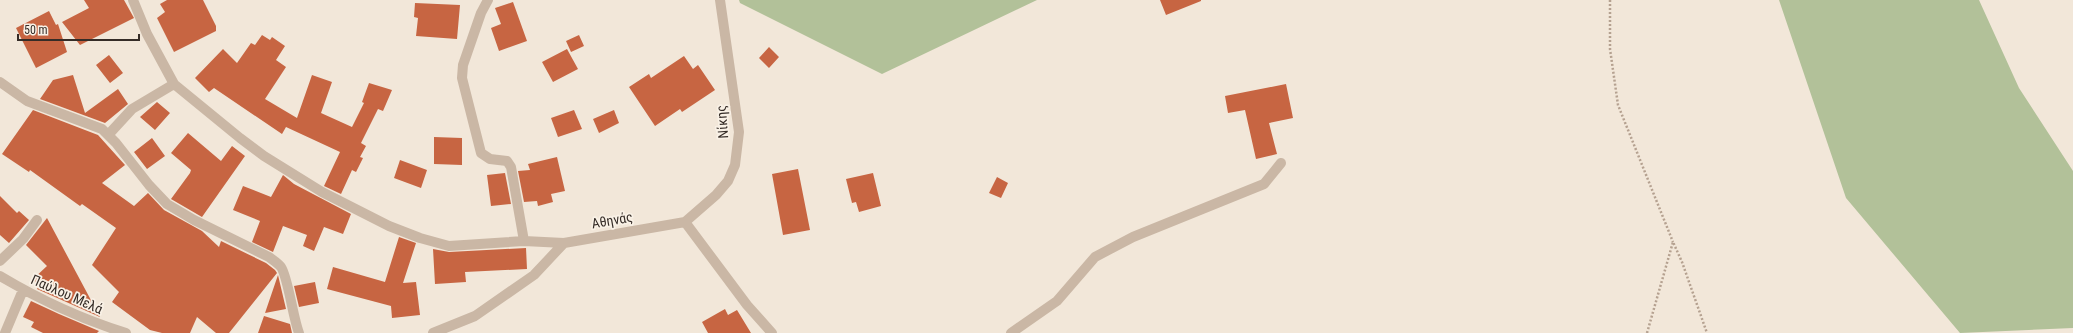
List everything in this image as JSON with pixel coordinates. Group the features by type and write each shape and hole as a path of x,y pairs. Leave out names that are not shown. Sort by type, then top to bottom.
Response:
{"street":[{"path":"109,134 132,109 174,84 147,34 133,0"},
{"path":"488,0 481,13 463,65 462,78 481,153 490,159 507,162 511,167 524,241"},
{"name":"Νίκης","path":"684,222 724,186 735,165 739,132 720,0"},
{"path":"0,82 12,93 26,101 96,126 109,134 149,185 167,204 194,220 269,257 282,268 299,333"},
{"name":"Αθηνάς","path":"174,84 264,156 322,192 389,226 420,238 449,246 524,241 564,243 684,222"},
{"path":"1011,333 1057,301 1095,257 1134,237 1264,184 1281,164"},
{"path":"0,261 23,239 37,220"},
{"path":"684,222 747,305 772,333"},
{"path":"433,333 475,316 534,275 564,243"},
{"name":"Παύλου Μελά","path":"0,276 23,290 67,312 126,333"},
{"path":"5,333 23,290"}],"path":[{"path":"1610,0 1610,49 1618,105 1682,262 1707,333"},
{"path":"1647,333 1673,242"}],"green space":[{"path":"739,0 1037,0 882,74 740,3"},
{"path":"1779,0 1979,0 2019,88 2073,171 2073,328 1960,333 1846,198"}],"building":[{"path":"84,0 124,0 134,18 80,45 62,22 89,8"},
{"path":"167,0 203,0 216,26 216,31 174,52 157,18 165,12 160,4"},
{"path":"1160,0 1201,0 1201,1 1166,15"},
{"path":"513,2 527,41 499,51 491,28 501,24 495,8"},
{"path":"415,3 460,5 457,39 416,36 418,18 414,17"},
{"path":"49,11 56,25 58,24 67,52 36,68 16,28"},
{"path":"262,35 270,40 272,37 285,46 276,60 286,67 265,99 297,118 312,75 332,82 321,113 352,127 364,103 362,102 369,83 392,90 383,111 378,109 361,143 366,146 360,157 363,158 356,172 352,170 341,194 324,186 340,152 286,127 282,134 214,88 209,92 195,78 223,49 237,63 251,43 255,45"},
{"path":"579,35 584,46 571,52 566,41"},
{"path":"769,47 779,57 769,68 759,58"},
{"path":"567,49 578,69 553,82 542,62"},
{"path":"109,55 123,73 110,83 96,65"},
{"path":"684,56 693,69 698,65 715,90 682,112 680,109 655,126 629,87 649,74 651,78"},
{"path":"73,75 85,113 118,89 128,104 105,123 40,99 53,80"},
{"path":"1286,84 1293,118 1269,123 1277,154 1256,159 1245,110 1228,113 1225,96"},
{"path":"157,102 170,113 155,130 140,117"},
{"path":"33,110 98,135 125,165 102,183 134,206 148,193 164,210 202,231 219,247 221,241 266,263 275,270 277,273 229,333 216,333 197,317 190,333 162,333 150,330 112,302 119,292 92,265 116,228 82,204 80,206 30,170 29,172 2,154"},
{"path":"574,110 582,129 558,137 551,118"},
{"path":"614,110 619,123 599,133 593,119"},
{"path":"188,133 221,161 232,146 245,156 202,217 171,199 191,170 171,153"},
{"path":"434,137 462,138 462,165 434,164"},
{"path":"152,138 165,156 147,169 134,152"},
{"path":"557,157 565,191 551,194 553,202 538,206 537,201 524,202 518,171 530,170 528,164"},
{"path":"400,160 427,170 421,188 394,178"},
{"path":"798,169 810,230 783,235 772,174"},
{"path":"505,173 511,204 491,206 487,175"},
{"path":"873,173 881,206 859,212 856,202 852,203 846,179"},
{"path":"283,175 294,184 351,214 343,234 324,227 314,251 303,246 307,235 283,226 273,252 252,242 260,221 233,210 243,186 271,197"},
{"path":"997,177 1008,183 1001,198 989,193"},
{"path":"0,196 17,213 19,211 29,220 9,243 0,235"},
{"path":"47,218 100,317 37,289 39,286 32,280 47,266 26,245"},
{"path":"399,237 416,243 403,283 416,282 420,315 392,318 391,306 327,289 333,267 385,282"},
{"path":"526,248 527,269 465,272 466,282 435,284 433,249 449,252"},
{"path":"278,275 286,309 265,313"},
{"path":"315,282 319,303 299,307 294,286"},
{"path":"31,301 99,331 97,333 43,333 31,327 34,322 23,317"},
{"path":"725,309 728,315 737,310 751,333 708,333 702,322"},
{"path":"264,316 290,324 292,333 258,333"}]}
